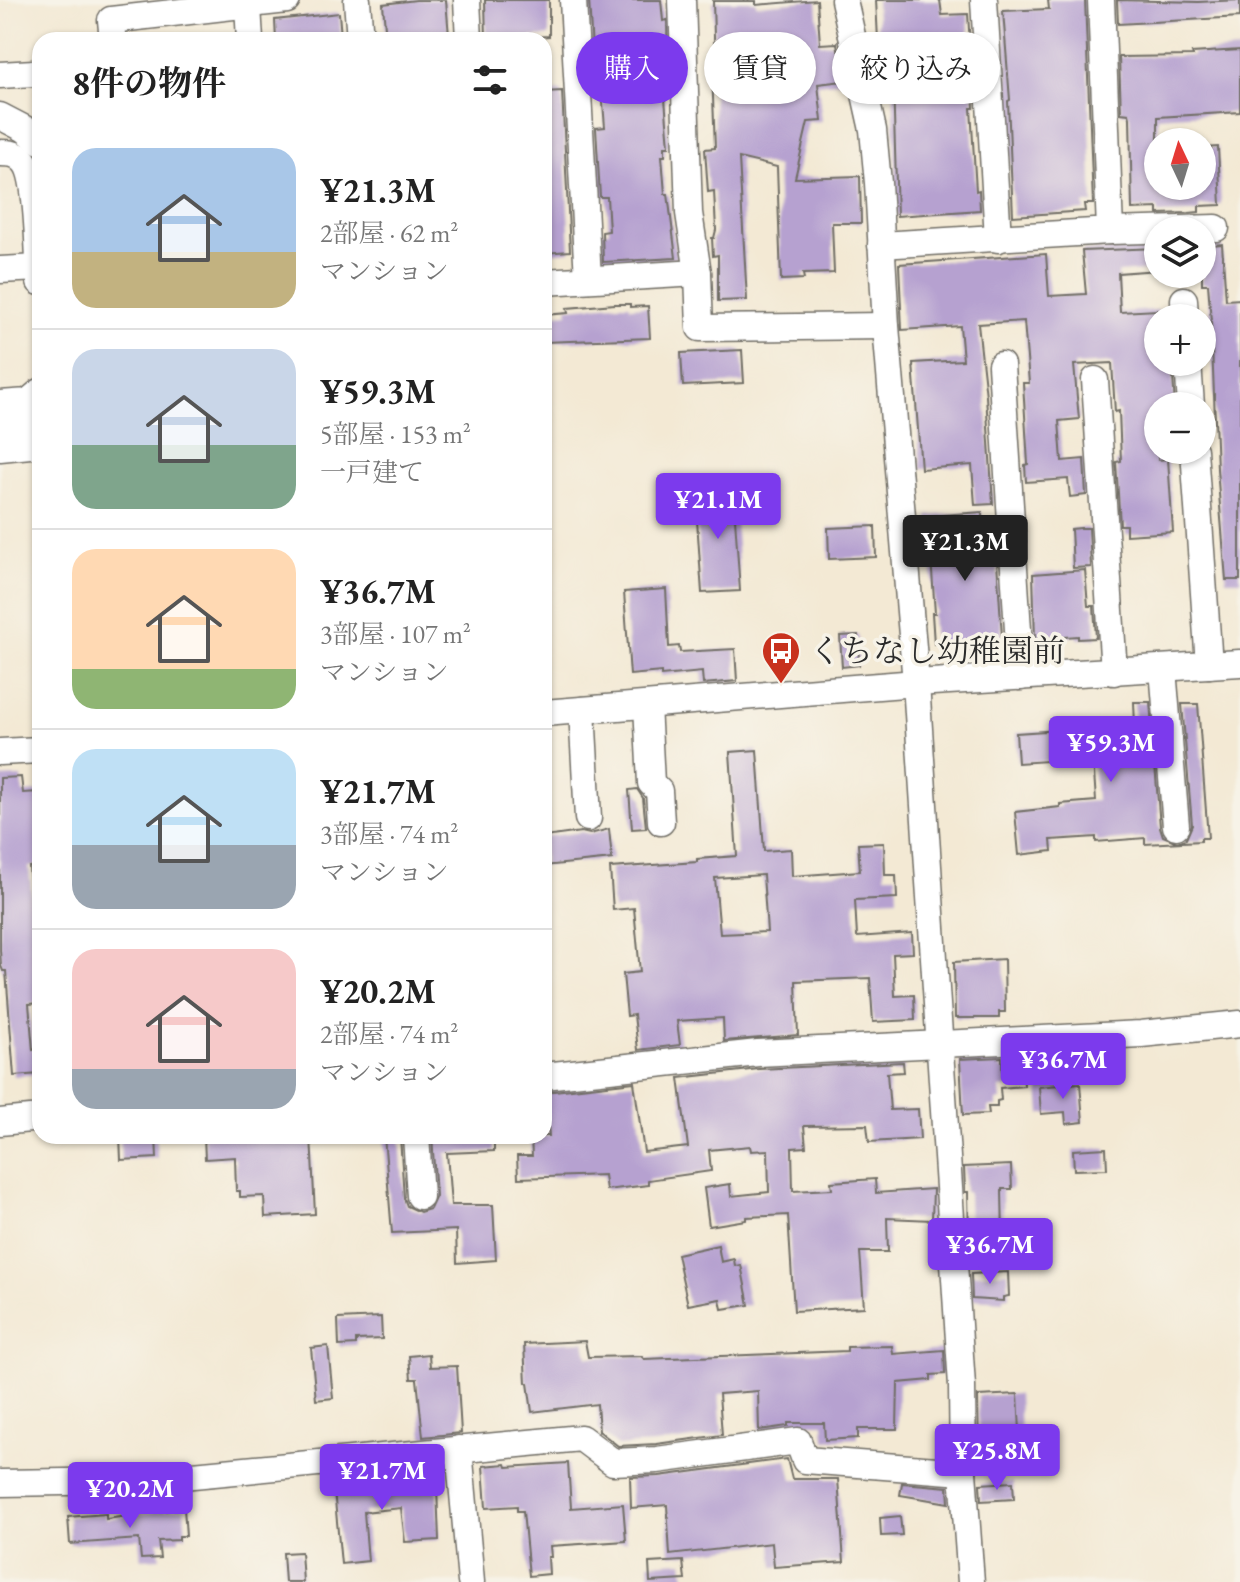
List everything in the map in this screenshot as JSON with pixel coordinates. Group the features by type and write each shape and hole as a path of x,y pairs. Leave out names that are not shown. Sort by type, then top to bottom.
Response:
{"street":[{"path":"112,32 111,20 287,0"},
{"path":"357,0 359,32"},
{"path":"467,0 469,32"},
{"path":"573,0 588,279"},
{"path":"682,0 689,213 698,273 700,328 886,326"},
{"path":"844,0 873,130 916,683 962,1386 963,1472 971,1582"},
{"path":"984,0 998,239"},
{"path":"1101,0 1110,231"},
{"path":"248,6 250,32"},
{"path":"0,75 32,73"},
{"path":"0,116 32,135"},
{"path":"0,153 11,153 25,161 32,178"},
{"path":"881,245 1144,230"},
{"path":"0,270 32,268"},
{"path":"552,281 698,273"},
{"path":"1001,365 1021,677"},
{"path":"1095,380 1114,672"},
{"path":"0,404 28,402 32,399"},
{"path":"0,426 23,426 32,422"},
{"path":"0,448 32,445"},
{"path":"1195,464 1209,665"},
{"path":"552,712 916,683 1240,663"},
{"path":"1163,669 1176,826"},
{"path":"647,705 651,783 659,791 661,822"},
{"path":"582,710 588,818"},
{"path":"0,752 32,750"},
{"path":"552,1075 758,1053 1141,1034 1240,1024"},
{"path":"0,1122 32,1119"},
{"path":"417,1144 420,1196"},
{"path":"0,1483 130,1481 581,1438 613,1462 657,1460 798,1441 805,1460 963,1472"},
{"path":"459,1449 471,1582"}],"building":[{"path":"446,0 449,32 385,32 383,4"},
{"path":"485,0 549,0 549,32 486,32"},
{"path":"589,0 661,0 667,32 591,32"},
{"path":"817,0 820,44 832,43 832,82 818,84 822,121 808,122 795,178 860,176 861,223 832,223 834,273 803,274 804,279 781,280 777,167 739,158 747,300 718,301 718,255 713,256 712,238 716,230 714,191 708,192 705,149 715,148 713,104 816,104 816,32 714,32 713,1 756,1 756,5"},
{"path":"876,0 940,0 942,15 968,14 969,32 878,32"},
{"path":"1048,0 1085,0 1093,204 1084,204 1085,211 1013,216 1010,100 1003,11 1049,9"},
{"path":"1117,0 1240,0 1240,17 1118,24"},
{"path":"339,13 341,32 276,32 275,20"},
{"path":"1240,50 1240,112 1158,117 1158,128 1144,128 1144,200 1216,200 1218,147 1221,205 1199,206 1199,212 1189,213 1158,214 1158,208 1132,209 1130,118 1129,114 1121,113 1119,57 1193,56 1192,53"},
{"path":"562,91 570,251 552,252 552,92"},
{"path":"603,104 665,104 669,146 665,146 665,156 662,156 676,258 603,262 602,232 609,231 607,197 600,197 596,128 605,127"},
{"path":"894,104 974,104 974,108 971,108 980,210 897,216"},
{"path":"1222,244 1226,300 1240,299 1240,580 1226,580 1217,469 1213,376 1216,376 1216,304 1210,304 1208,288 1216,288 1216,245"},
{"path":"1144,249 1144,271 1118,273 1120,312 1144,311 1144,376 1173,376 1174,392 1144,392 1144,464 1168,464 1173,532 1126,535 1126,525 1120,525 1116,462 1121,461 1119,411 1115,412 1112,363 1074,365 1079,419 1059,421 1062,461 1084,459 1086,495 1070,497 1068,479 1026,482 1025,465 1028,464 1023,383 1029,383 1024,321 978,324 993,504 975,505 972,465 921,469 913,363 963,360 960,326 902,330 899,264 1046,254 1049,296 1086,294 1082,251"},
{"path":"615,304 648,306 650,338 552,342 552,314 568,313 567,308"},
{"path":"742,350 744,383 683,386 681,353"},
{"path":"733,489 740,591 702,593 695,491"},
{"path":"982,512 983,533 995,532 1003,652 986,652 986,648 959,650 958,642 934,644 932,613 935,613 928,516"},
{"path":"875,526 876,557 829,559 828,528"},
{"path":"1089,528 1091,567 1073,568 1071,529"},
{"path":"1085,570 1088,606 1094,606 1096,638 1035,639 1033,574"},
{"path":"666,589 669,647 679,646 680,652 735,649 737,681 703,684 702,672 630,675 624,592"},
{"path":"858,635 859,665 842,667 840,636"},
{"path":"1134,702 1150,702 1160,827 1163,836 1177,842 1186,839 1192,825 1182,704 1198,704 1208,838 1201,838 1201,841 1145,844 1145,838 1096,842 1096,837 1051,840 1052,851 1019,855 1015,812 1096,801 1093,758 1018,763 1016,733 1135,725"},
{"path":"757,750 764,851 791,849 792,876 860,871 858,844 884,843 885,875 896,875 897,898 855,900 857,937 912,933 913,953 893,954 895,996 914,995 915,1020 873,1022 870,978 796,981 798,1035 724,1041 723,1018 677,1021 680,1045 638,1050 634,1015 627,1016 623,974 640,972 634,908 613,910 610,868 737,856 730,752","holes":["763,875 767,932 720,934 715,878"]},
{"path":"21,777 23,793 32,792 32,867 29,867 32,1004 29,1004 32,1075 14,1076 6,971 1,966 0,778"},
{"path":"637,789 643,798 646,828 632,829 629,790"},
{"path":"609,829 612,859 552,865 552,836 581,832 590,834"},
{"path":"1004,959 1005,1012 999,1012 999,1018 955,1018 954,962"},
{"path":"1002,1057 1002,1070 1023,1069 1024,1086 1000,1088 1001,1100 997,1101 997,1107 988,1107 989,1114 963,1115 960,1059"},
{"path":"903,1062 904,1072 887,1073 890,1110 918,1109 920,1139 869,1142 867,1125 804,1126 806,1147 792,1148 793,1191 832,1189 831,1182 875,1179 876,1193 933,1189 932,1220 887,1218 888,1252 860,1252 864,1307 794,1311 788,1215 746,1217 746,1220 709,1226 704,1188 730,1184 731,1196 769,1192 768,1150 751,1151 750,1146 709,1150 711,1171 648,1180 648,1185 606,1190 604,1175 518,1178 517,1156 532,1156 531,1144 552,1144 552,1091 634,1082 644,1152 688,1147 679,1078 759,1069"},
{"path":"1080,1083 1083,1122 1066,1124 1065,1112 1041,1114 1039,1087"},
{"path":"120,1144 156,1144 157,1158 121,1160"},
{"path":"204,1144 311,1144 315,1214 265,1217 264,1196 240,1197 240,1191 236,1191 235,1157 205,1159"},
{"path":"385,1144 401,1144 404,1198 407,1206 420,1212 430,1209 436,1196 433,1144 494,1144 494,1151 447,1153 451,1205 493,1205 496,1260 457,1263 456,1230 392,1233"},
{"path":"1106,1148 1107,1169 1074,1170 1073,1150"},
{"path":"1011,1165 1012,1189 1002,1189 1003,1238 969,1238 964,1167"},
{"path":"718,1245 721,1262 734,1259 735,1266 741,1265 749,1305 722,1309 720,1299 688,1305 677,1254"},
{"path":"1008,1272 1009,1296 1003,1297 1003,1301 972,1299 971,1274"},
{"path":"381,1317 382,1339 356,1340 356,1345 339,1346 338,1319"},
{"path":"585,1341 588,1357 641,1356 644,1359 847,1351 847,1347 892,1346 893,1354 944,1350 945,1374 931,1375 931,1380 898,1383 897,1429 858,1429 858,1438 825,1440 824,1423 788,1423 788,1426 759,1430 758,1391 719,1394 722,1435 618,1446 599,1431 597,1404 532,1412 526,1383 524,1344"},
{"path":"328,1346 333,1398 316,1400 311,1348"},
{"path":"429,1354 430,1367 457,1366 461,1433 423,1437 417,1379 411,1379 409,1356"},
{"path":"1018,1394 1020,1431 1005,1432 1005,1450 979,1450 978,1396"},
{"path":"787,1459 792,1479 838,1479 844,1562 774,1567 772,1543 670,1555 667,1505 631,1508 630,1477"},
{"path":"568,1463 571,1508 623,1504 626,1541 550,1546 549,1574 529,1576 523,1511 517,1511 517,1506 486,1508 483,1466"},
{"path":"355,1476 356,1480 361,1480 397,1476 397,1479 406,1479 407,1490 437,1487 439,1540 405,1542 401,1508 364,1512 368,1561 341,1564 333,1479"},
{"path":"1013,1482 1014,1499 981,1501 980,1484"},
{"path":"902,1483 948,1487 949,1503 900,1495"},
{"path":"184,1508 186,1536 179,1536 179,1540 158,1541 160,1558 141,1559 139,1539 70,1544 68,1517 106,1514 106,1519"},
{"path":"900,1516 902,1535 881,1536 880,1518"},
{"path":"301,1552 303,1582 285,1582 283,1553"},
{"path":"683,1561 685,1580 650,1582 649,1563"}],"place":[{"name":"くちなし幼稚園前","path":"781,685"}]}
